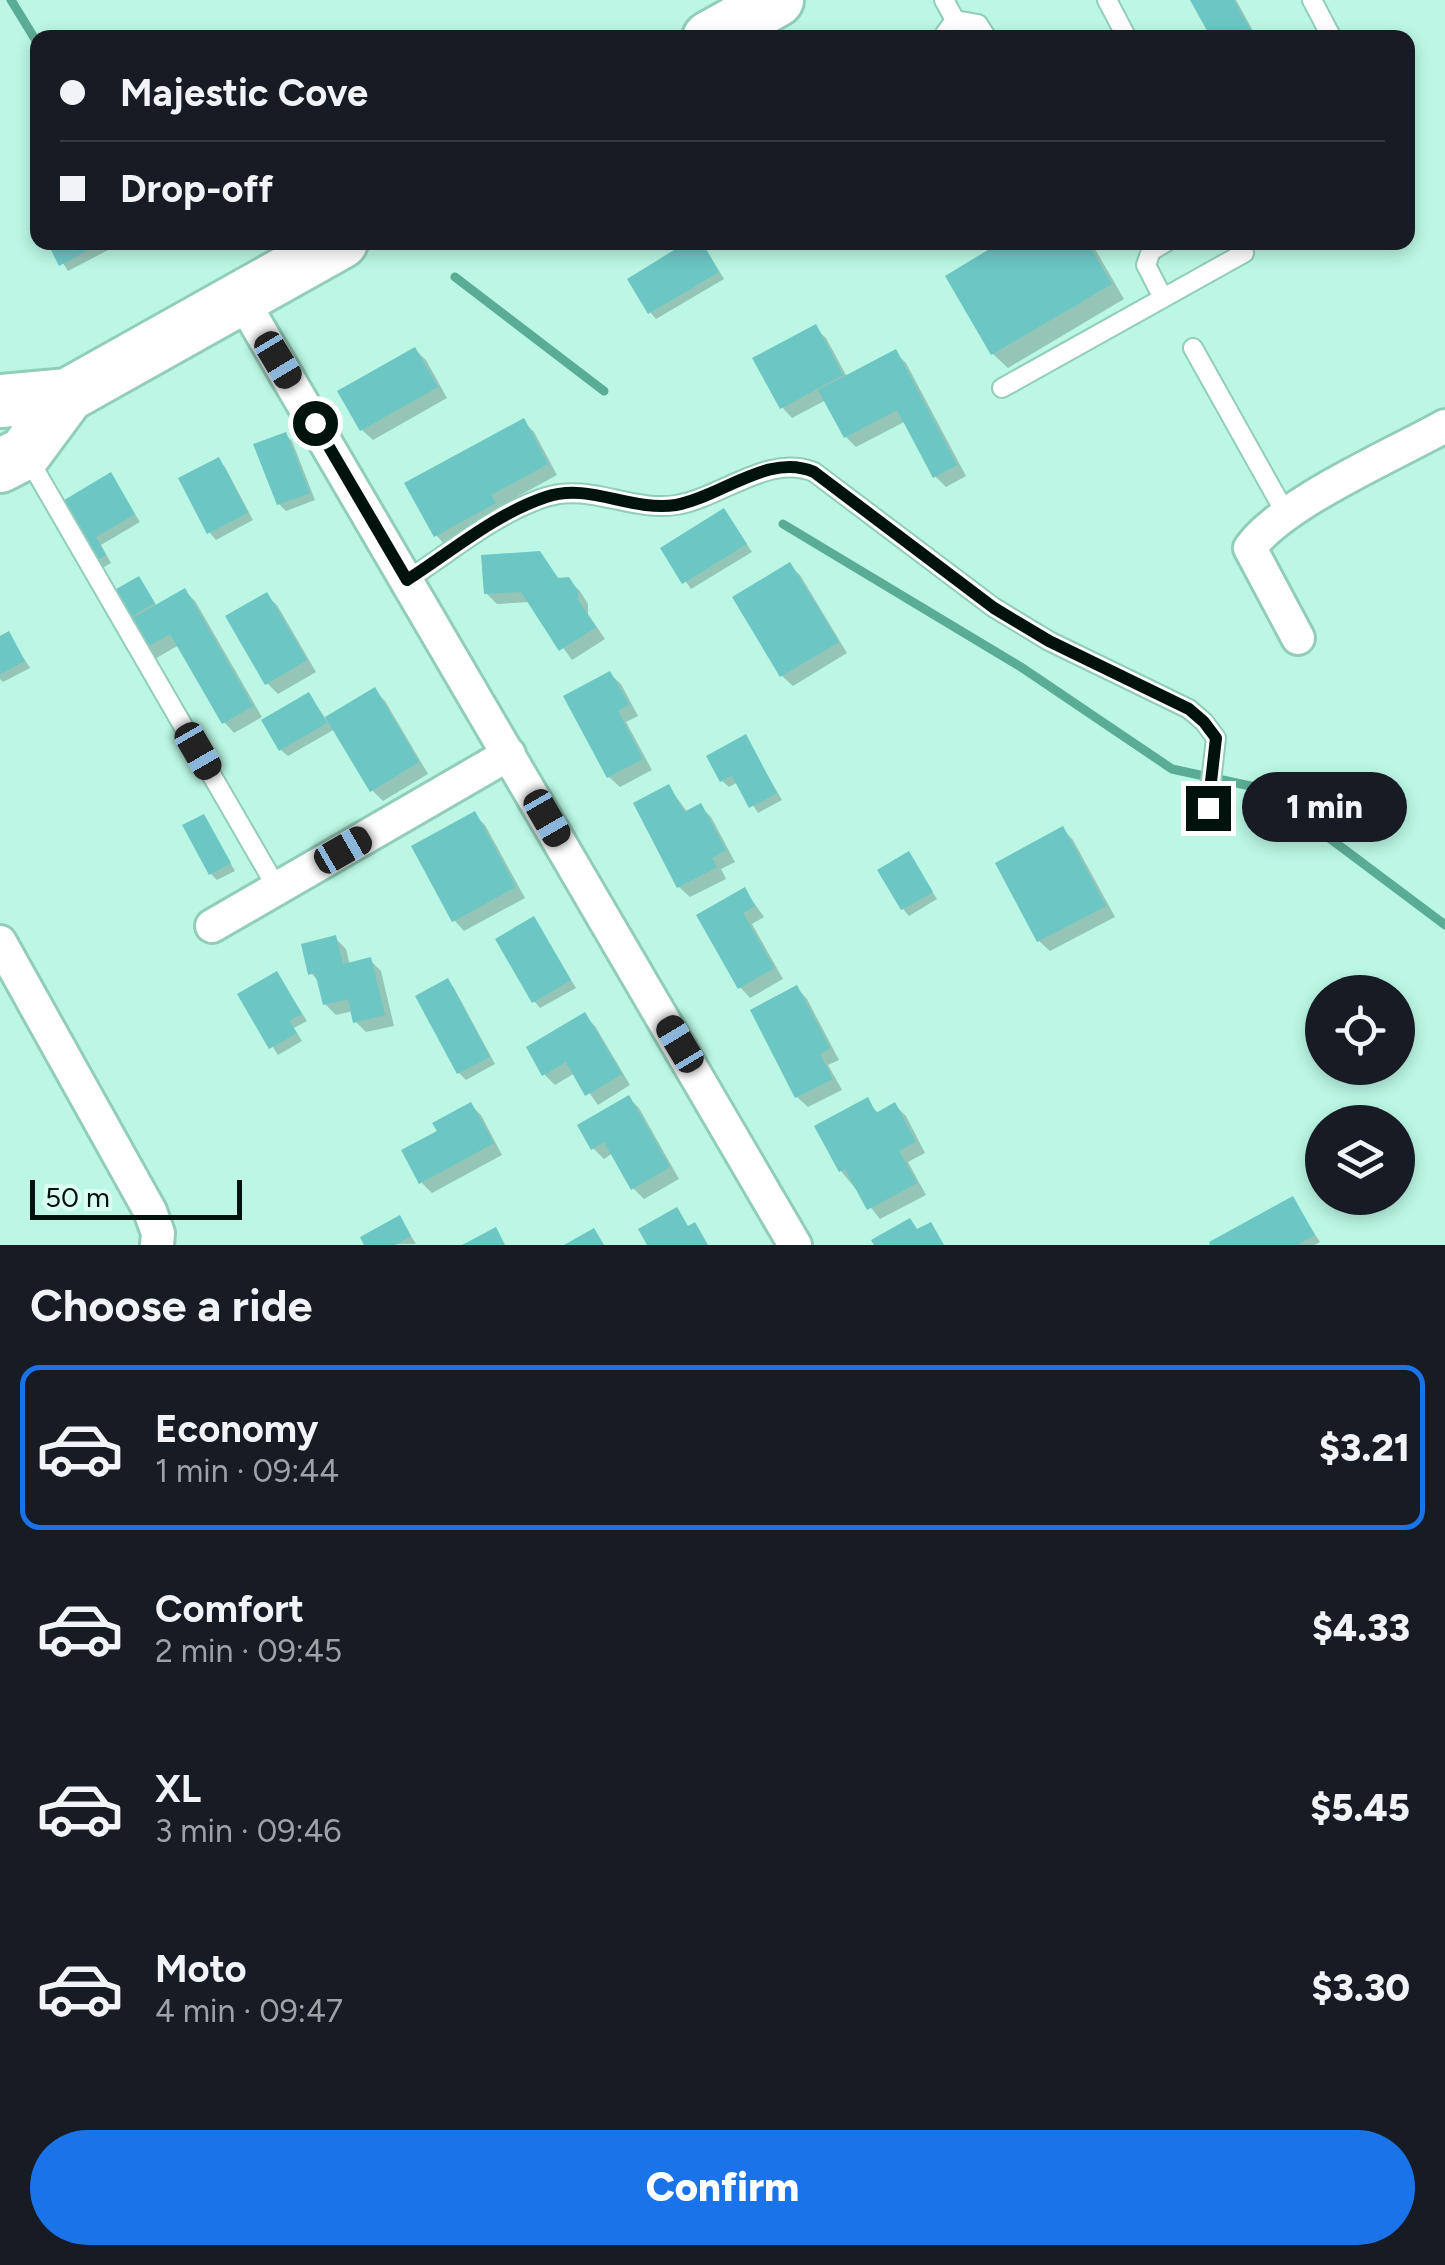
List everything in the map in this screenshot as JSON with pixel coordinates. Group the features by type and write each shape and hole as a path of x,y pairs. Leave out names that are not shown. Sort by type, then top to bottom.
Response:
{"main road":[{"path":"724,30 777,0"},
{"path":"12,459 68,395 327,250"},
{"path":"0,401 68,395"}],"street":[{"path":"241,298 795,1245"},
{"path":"1298,638 1258,570 1250,548 1261,533 1286,514 1442,435"},
{"path":"212,926 509,754"},
{"path":"0,942 150,1211 158,1245"}],"lane":[{"path":"944,0 955,20"},
{"path":"1107,0 1123,30"},
{"path":"1312,0 1328,30"},
{"path":"948,30 955,20"},
{"path":"955,20 978,24 981,30"},
{"path":"1153,250 1146,265 1163,298"},
{"path":"1002,388 1163,298 1238,250"},
{"path":"1193,348 1286,514"},
{"path":"12,459 277,888"},
{"path":"407,580 518,508 552,495 572,492 633,504 671,506 710,496 767,471 797,465 814,472 994,608 1049,641 1189,709 1216,738 1208,808"}],"building":[{"path":"1190,0 1234,0 1251,30 1207,30"},
{"path":"51,250 88,250 59,266"},
{"path":"674,250 707,250 719,272 648,314 627,279"},
{"path":"988,250 1092,250 1112,284 991,355 945,276"},
{"path":"816,324 843,375 780,409 752,358"},
{"path":"415,347 438,387 360,431 337,391"},
{"path":"896,349 957,465 933,478 897,410 844,438 818,390"},
{"path":"524,418 548,464 491,495 496,503 434,537 404,483"},
{"path":"286,432 310,493 277,505 253,444"},
{"path":"219,457 248,513 207,534 178,478"},
{"path":"111,472 135,514 96,537 106,555 91,564 56,505"},
{"path":"724,508 747,544 682,584 660,548"},
{"path":"540,551 558,578 569,577 578,591 578,600 596,627 559,651 521,592 484,594 481,555"},
{"path":"790,562 839,642 780,677 732,597"},
{"path":"139,576 155,603 127,619 111,592"},
{"path":"185,588 253,706 222,724 170,634 140,651 124,623"},
{"path":"267,592 307,660 265,685 225,616"},
{"path":"9,631 25,661 0,674 0,636"},
{"path":"610,671 629,704 618,711 643,759 607,778 563,696"},
{"path":"375,687 419,762 370,792 325,717"},
{"path":"309,692 327,723 279,751 261,720"},
{"path":"746,734 777,793 749,808 732,776 720,782 706,756"},
{"path":"669,784 684,812 701,803 726,850 712,858 717,867 677,888 633,803"},
{"path":"475,811 516,887 452,922 411,846"},
{"path":"204,814 231,863 209,875 182,825"},
{"path":"1063,826 1106,906 1037,942 995,863"},
{"path":"909,851 933,892 901,910 877,870"},
{"path":"745,887 755,906 743,913 774,968 738,989 696,915"},
{"path":"534,916 571,980 532,1003 495,939"},
{"path":"336,935 343,964 371,957 385,1015 353,1023 348,999 323,1005 315,973 308,975 301,944"},
{"path":"277,971 302,1014 289,1021 297,1033 269,1049 237,994"},
{"path":"448,978 490,1057 457,1074 415,996"},
{"path":"797,985 830,1048 820,1054 833,1079 795,1098 750,1010"},
{"path":"585,1012 622,1074 585,1096 566,1062 542,1076 526,1047"},
{"path":"629,1095 670,1167 631,1190 604,1142 591,1150 577,1125"},
{"path":"868,1097 876,1113 895,1102 916,1142 899,1151 917,1183 867,1210 845,1169 839,1172 814,1126"},
{"path":"471,1102 494,1143 419,1184 401,1150 437,1131 432,1123"},
{"path":"1293,1196 1315,1235 1297,1245 1210,1245 1209,1242"},
{"path":"677,1207 688,1226 695,1222 708,1245 647,1245 638,1229"},
{"path":"400,1215 411,1236 395,1245 364,1245 360,1237"},
{"path":"910,1218 917,1229 931,1222 944,1245 874,1245 871,1240"},
{"path":"496,1227 505,1245 462,1245"},
{"path":"594,1228 604,1245 564,1245"}],"waterway":[{"path":"11,0 30,31"},
{"path":"455,277 604,391"},
{"path":"783,524 1021,667 1172,769 1264,789 1445,925"}],"route":[{"path":"315,423 407,580 518,508 552,495 572,492 633,504 671,506 710,496 782,467 797,465 814,472 994,608 1049,641 1189,709 1216,738 1208,808"}]}
